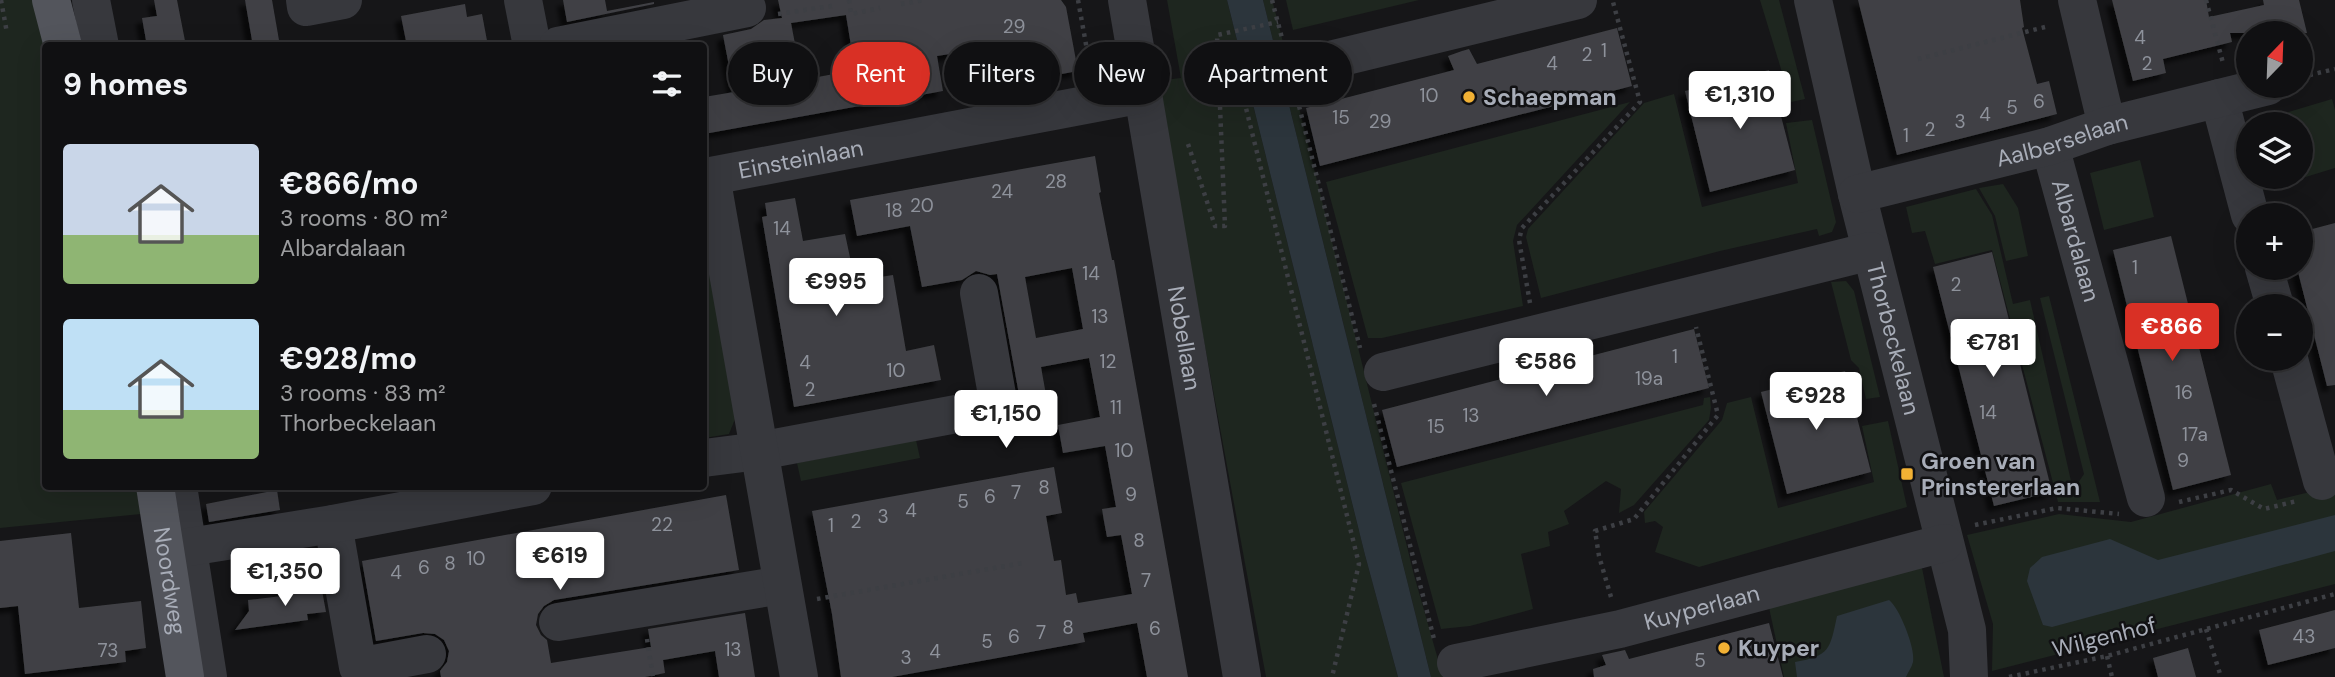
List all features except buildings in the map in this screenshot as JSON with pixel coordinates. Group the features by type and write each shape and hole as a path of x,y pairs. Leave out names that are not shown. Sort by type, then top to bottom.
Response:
{"main road":[{"path":"51,0 62,42"},
{"path":"76,0 85,42"},
{"name":"Noordweg","path":"156,490 185,677"}],"street":[{"path":"92,0 99,42"},
{"path":"305,0 306,7 343,0"},
{"path":"523,0 531,42"},
{"name":"Nobellaan","path":"1127,0 1134,42"},
{"path":"1352,54 1578,0"},
{"name":"Thorbeckelaan","path":"1813,0 1857,194 1967,630 1969,677"},
{"path":"578,42 747,8"},
{"path":"2079,9 2107,126"},
{"name":"Aalberselaan","path":"1857,194 2050,146 2107,126 2236,94"},
{"path":"2225,97 2247,203"},
{"name":"Einsteinlaan","path":"799,677 711,176 1080,105"},
{"name":"Nobellaan","path":"1145,105 1242,677"},
{"name":"Albardalaan","path":"2050,146 2147,503"},
{"path":"1373,376 1871,251"},
{"path":"707,458 759,451 999,405 979,293"},
{"path":"2291,371 2311,490"},
{"name":"Noordweg","path":"179,490 208,677"},
{"path":"189,547 333,524 512,490"},
{"path":"333,524 358,667 427,654"},
{"name":"Kuyperlaan","path":"1446,653 1620,629 1943,537"},
{"path":"558,622 784,595"}],"path":[{"path":"1,0 7,33"},
{"path":"849,0 851,14 880,8"},
{"path":"901,5 925,0"},
{"path":"1078,0 1085,42"},
{"path":"1272,0 1276,22 1284,42"},
{"path":"1536,335 1519,240 1522,228 1640,102 1612,0"},
{"path":"2206,0 2225,97"},
{"path":"747,8 764,16 832,6"},
{"path":"1918,59 2079,9"},
{"path":"1217,42 1217,35 1276,22"},
{"path":"2314,74 2335,69"},
{"path":"1187,141 1215,226 1225,226 1219,105"},
{"path":"1245,105 1359,564 1332,677"},
{"path":"1304,105 1446,653"},
{"path":"1620,629 1599,556 1595,531 1634,519 1718,415 1689,296"},
{"path":"1943,537 2057,508 2126,515 2147,503 2231,491 2264,509 2311,490"},
{"path":"784,595 1023,563"},
{"name":"Wilgenhof","path":"2010,677 2107,656 2335,594"},
{"path":"2206,629 2221,677"},
{"path":"2107,656 2112,677"}],"shaded area":[{"path":"0,0 36,0 45,42 42,42 42,490 137,490 141,514 0,528"},
{"path":"1167,0 1227,0 1237,42 1184,42 1184,105 1253,105 1398,677 1266,677 1160,105 1170,105 1170,79 1181,78"},
{"path":"1227,0 1263,0 1273,42 1237,42"},
{"path":"1263,0 1272,0 1283,42 1273,42"},
{"path":"1286,0 1419,0 1293,30"},
{"path":"1760,0 1779,0 1805,99 1791,102"},
{"path":"1674,94 1702,207 1798,183 1786,123 1812,120 1836,222 1832,232 1819,236 1817,229 1720,251 1541,298 1526,237 1528,229 1644,103"},
{"path":"2332,99 2335,110 2335,168 2313,175 2313,112 2288,112"},
{"path":"1630,102 1517,225 1513,241 1523,306 1382,338 1368,338 1326,182"},
{"path":"1253,105 1289,105 1431,677 1398,677"},
{"path":"1289,105 1298,105 1414,575 1443,677 1431,677"},
{"path":"2140,160 2154,217 2104,230 2090,173"},
{"path":"2003,184 2018,208 2028,256 2006,261 1995,216 1979,188"},
{"path":"1976,189 1992,215 2013,304 2030,300 2071,481 2078,483 2084,474 2040,298 2049,296 2100,502 2058,502 1992,250 1935,264 1925,231 1912,233 1906,207"},
{"path":"707,250 737,414 729,434 707,438"},
{"path":"1846,281 1854,291 1880,397 1866,399 1859,368 1851,360 1831,282"},
{"path":"1710,397 1709,420 1634,505 1619,513 1621,489 1606,481 1564,511 1569,524 1548,532 1550,546 1521,554 1533,609 1470,626 1441,629 1401,483 1703,405 1704,398"},
{"path":"1751,397 1778,508 1874,482 1862,426 1888,421 1907,507 1699,567 1655,552 1663,527 1655,521 1645,523 1644,512 1722,420 1727,403"},
{"path":"916,440 920,458 801,481 797,463"},
{"path":"2271,484 2277,500 2335,486 2335,584 1992,671 1993,624 1967,535 2059,514 2131,522"},
{"path":"2335,515 2335,551 2052,627 2043,625 2027,581 2030,568 2042,557 2110,539 2158,560"},
{"path":"1922,568 1944,677 1784,677 1768,603"},
{"path":"1889,600 1902,619 1912,648 1913,662 1906,677 1797,677 1795,662 1822,654 1830,643 1837,616"}],"place":[{"name":"Schaepman","path":"1469,97"},
{"name":"Groen van Prinstererlaan","path":"1907,474"},
{"name":"Kuyper","path":"1724,648"}]}
